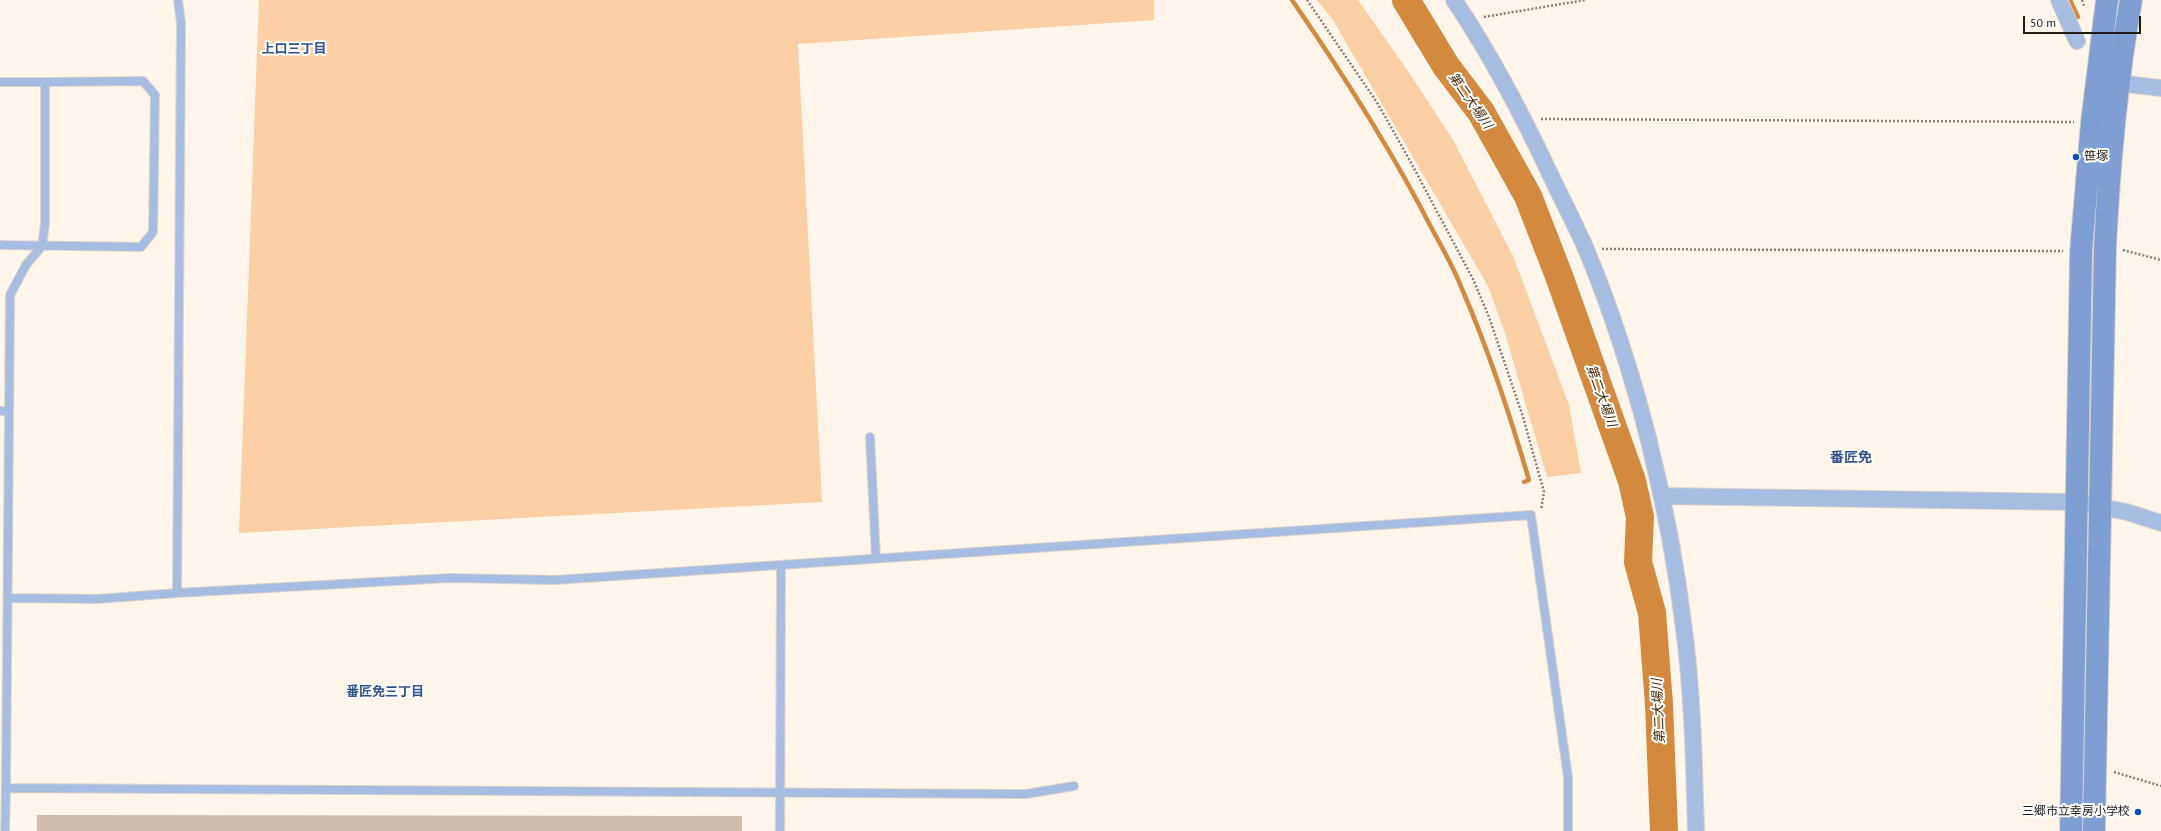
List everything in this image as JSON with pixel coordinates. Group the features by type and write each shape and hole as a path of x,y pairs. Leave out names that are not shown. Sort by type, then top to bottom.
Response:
{"street":[{"path":"1454,0 1524,119 1586,249 1624,356 1662,496 1685,637 1693,724 1696,831"},
{"path":"2059,0 2078,41"},
{"path":"2071,831 2076,502 2082,252 2092,122 2107,0"},
{"path":"2094,831 2102,507 2105,249 2108,179 2118,83 2131,0"},
{"path":"2118,83 2161,88"},
{"path":"1662,496 2076,502 2102,507 2161,523"}],"lane":[{"path":"177,593 181,24 178,0"},
{"path":"0,82 143,81 154,95 153,232 141,246 0,245"},
{"path":"5,831 6,788 4,632 8,598 10,295 26,265 42,246 45,224 45,82"},
{"path":"0,411 9,411"},
{"path":"870,437 876,558"},
{"path":"8,598 105,598 450,578 555,580 1531,515 1568,777 1568,831"},
{"path":"780,831 781,565"},
{"path":"6,788 780,791 1026,794 1074,786"}],"path":[{"path":"1307,0 1378,104 1473,279 1489,317 1506,365 1539,474 1544,492 1540,516"},
{"path":"1569,3 1572,0"},
{"path":"1467,20 1585,0"},
{"path":"2082,0 2084,6"},
{"path":"1524,119 2092,122"},
{"path":"1586,249 2082,252"},
{"path":"2105,249 2129,250 2161,260"},
{"path":"2095,771 2111,771 2161,786"}],"shaded area":[{"path":"259,0 1154,0 1154,20 798,44 822,502 239,533"},
{"path":"1317,0 1358,0 1410,74 1453,140 1513,256 1569,405 1581,473 1547,477 1505,333 1488,286 1333,20"}],"building":[{"path":"37,815 742,816 742,831 37,831"}],"waterway":[{"path":"1292,0 1330,56 1383,141 1452,266 1481,336 1507,407 1529,480 1524,482"},
{"name":"第二大場川","path":"1406,0 1446,66 1481,112 1528,196 1559,276 1632,481 1640,517 1638,562 1652,613 1659,704 1664,831"},
{"path":"2070,0 2078,17"}],"place":[{"name":"笹塚","path":"2076,157"},
{"name":"三郷市立幸房小学校","path":"2138,812"}],"district":[{"name":"上口三丁目","path":"294,49"},
{"name":"番匠免","path":"1851,458"},
{"name":"番匠免三丁目","path":"385,692"}]}
